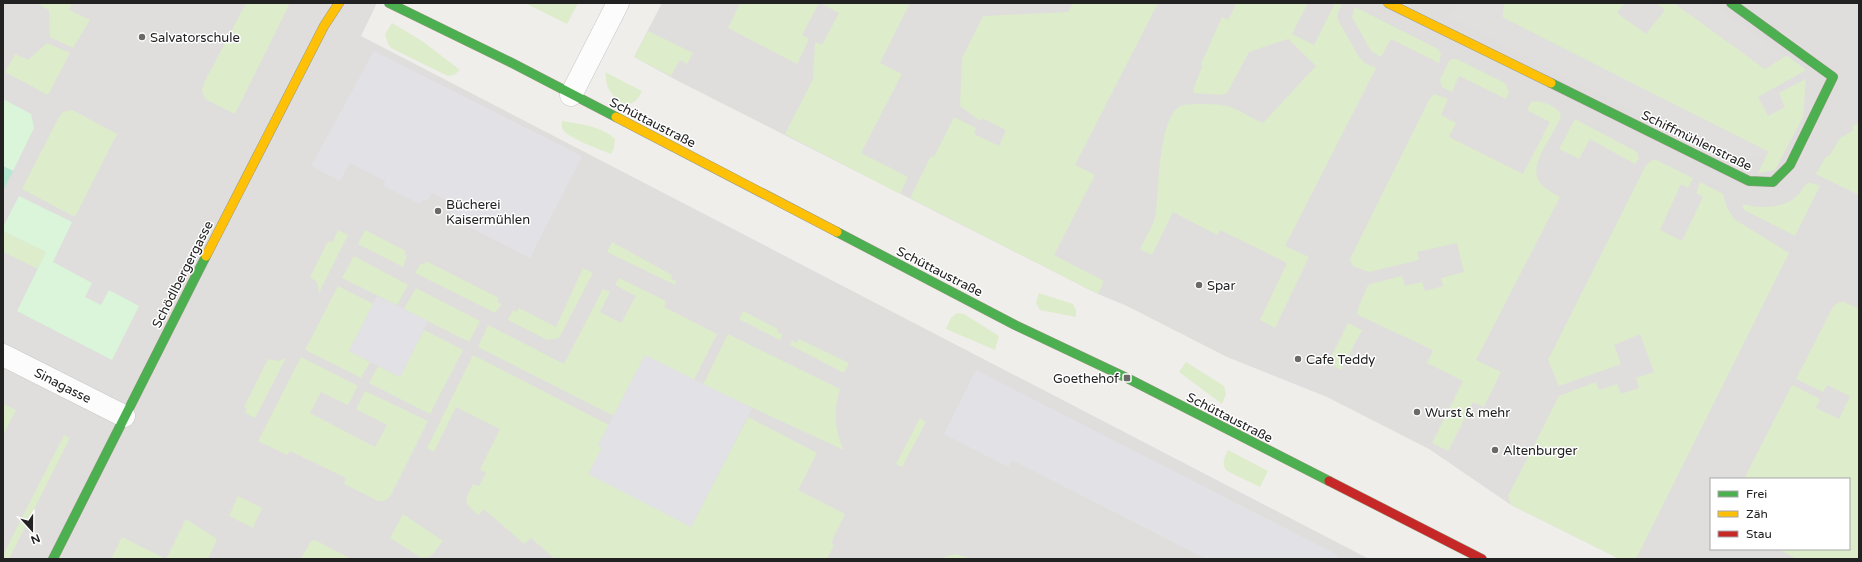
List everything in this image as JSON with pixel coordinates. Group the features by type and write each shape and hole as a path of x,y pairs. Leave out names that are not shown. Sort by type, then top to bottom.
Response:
{"street":[{"name":"Schödlbergergasse","path":"53,559 124,416 324,26 339,3"},
{"name":"Schüttaustraße","path":"389,3 510,62 1015,325 1127,378 1482,559"},
{"path":"571,95 618,3"},
{"name":"Schiffmühlenstraße","path":"1388,3 1749,180 1773,182 1790,166 1834,78 1731,3"},
{"name":"Sinagasse","path":"3,354 124,416"}],"shaded area":[{"name":"Goethehof","path":"3,3 377,3 361,36 1369,559 3,559"},
{"path":"662,3 1859,3 1859,559 1620,559 1511,505 1429,449 1327,397 1227,357 1127,306 1098,294 678,81 634,57"},
{"path":"1456,3 1511,3 1504,4 1502,18 1769,152 1737,163 1448,16 1454,11"},
{"path":"1674,3 1710,3 1785,56 1765,69"},
{"path":"374,51 582,156 530,258 453,219 455,216 450,213 455,205 432,193 427,201 423,199 420,204 384,186 385,181 350,163 340,181 311,166"},
{"path":"377,296 428,321 400,377 349,351"},
{"path":"645,355 752,408 691,527 588,474 602,448 598,445"},
{"path":"976,370 1338,556 1336,559 1206,559 1012,460 1008,467 944,434"}],"green space":[{"path":"41,3 72,3 69,10 90,20 73,48 50,37 49,10 40,5"},
{"path":"246,3 290,3 235,114 205,99 202,90 204,83"},
{"path":"525,3 578,3 567,24"},
{"path":"740,3 819,3 802,35 809,39 797,64 728,28"},
{"path":"820,3 910,3 880,63 902,74 861,153 908,177 900,194 785,134 813,79 815,42 822,45 839,13"},
{"path":"1073,3 1158,3 1075,165 1095,175 1054,255 1104,281 1098,294 910,198 931,156 934,157 954,117 976,128 974,134 999,146 1006,130 982,118 980,121 960,106 962,58 983,16 1068,12"},
{"path":"1237,3 1308,3 1292,34 1314,45 1334,5 1332,3 1342,3 1337,16 1339,22 1359,57 1365,63 1376,68 1285,246 1309,257 1275,328 1260,320 1287,263 1220,230 1217,235 1173,212 1152,255 1140,249 1152,226 1156,213 1161,155 1168,124 1173,113 1181,106 1190,104 1223,105 1231,107 1263,123 1316,66 1288,39 1249,52 1227,93 1222,95 1194,93 1193,90 1202,67 1201,64 1222,17 1228,20"},
{"path":"1625,3 1617,13 1646,34 1665,10 1656,3 1674,3 1765,69 1785,56 1789,57 1806,70 1758,97 1768,116 1785,107 1779,93 1806,79 1803,117 1775,170 1758,173 1768,152 1502,17 1504,4"},
{"path":"1355,7 1438,49 1441,55 1439,63 1391,39 1381,57 1371,51 1352,17"},
{"path":"392,23 422,41 460,70 454,75 448,76 391,48 385,34"},
{"path":"648,31 693,53 687,64 680,60 671,76 634,57"},
{"path":"47,43 70,53 48,95 5,72 15,54 28,60"},
{"path":"1452,59 1457,59 1505,83 1509,91 1506,99 1459,76 1452,92 1442,87 1440,80 1449,61"},
{"path":"605,72 642,91 638,98 628,104 619,101 614,97 607,85"},
{"path":"1434,94 1448,99 1441,115 1456,123 1449,137 1523,174 1550,122 1527,110 1531,102 1538,101 1547,104 1555,108 1561,114 1542,151 1536,171 1538,179 1544,187 1560,197 1476,360 1501,372 1484,407 1473,402 1448,451 1432,443 1463,381 1427,363 1433,350 1358,315 1357,311 1367,287 1370,284 1402,276 1405,286 1422,282 1425,291 1443,286 1441,278 1464,272 1457,243 1417,252 1419,260 1369,272 1353,266 1350,259 1429,100"},
{"path":"3,99 31,114 34,128 13,171 3,166"},
{"path":"70,110 117,134 75,217 22,189 59,117 62,113"},
{"path":"1575,119 1637,152 1639,158 1635,164 1590,139 1579,159 1559,149"},
{"path":"562,121 597,128 610,135 615,139 614,148 611,154 585,144 572,137 562,129"},
{"path":"1859,123 1859,195 1816,174 1825,158 1830,155 1840,138 1854,130 1852,126"},
{"path":"1654,159 1693,178 1688,188 1681,184 1660,230 1682,241 1703,197 1696,193 1700,182 1723,194 1727,208 1734,219 1789,253 1636,559 1620,559 1511,505 1508,496 1559,396 1596,382 1599,390 1617,384 1621,394 1639,388 1636,378 1654,372 1640,334 1614,345 1621,364 1559,386 1548,360 1646,165"},
{"path":"3,166 13,171 3,191"},
{"path":"1807,183 1820,186 1795,236 1744,210 1742,204 1767,207 1786,203 1792,200"},
{"path":"19,196 72,222 53,262 92,283 85,297 101,305 109,290 139,306 112,360 17,311 46,252 3,231 3,227"},
{"path":"338,230 348,235 319,293 317,282 310,277 328,241 332,243"},
{"path":"365,230 406,251 404,254 407,256 403,267 358,244"},
{"path":"3,231 46,252 38,269 3,252"},
{"path":"612,242 672,275 671,279 676,281 675,285 607,252"},
{"path":"354,256 408,285 397,305 342,278"},
{"path":"426,261 499,298 497,302 502,304 495,313 415,273 421,263 424,265"},
{"path":"583,268 593,273 559,338 547,340 508,320 513,310 517,312 519,308 556,327"},
{"path":"619,278 666,301 664,307 717,334 694,380 645,356 614,416 478,347 488,325 564,364 603,289 610,292 600,312 621,323 636,296 615,285"},
{"path":"338,286 373,304 349,351 370,362 361,378 305,350"},
{"path":"416,288 480,321 469,342 404,309"},
{"path":"1039,293 1073,304 1076,310 1076,317 1040,310 1036,303"},
{"path":"1839,302 1844,302 1859,309 1859,559 1797,559 1780,550 1850,550 1850,478 1745,478 1792,385 1820,399 1816,408 1839,419 1850,396 1827,385 1823,392 1796,379 1833,307"},
{"path":"743,311 778,329 777,332 783,335 780,340 739,319"},
{"path":"957,313 964,314 999,336 995,350 946,329 951,318"},
{"path":"1348,323 1362,330 1341,370 1328,363"},
{"path":"424,330 463,350 430,414 369,383 378,366 400,377"},
{"path":"728,334 840,389 836,405 836,427 844,450 703,385"},
{"path":"799,339 849,363 844,373 790,345 792,340 797,343"},
{"path":"473,355 609,425 598,445 691,527 748,417 817,453 798,490 845,514 831,543 834,545 827,559 555,559 531,538 524,544 484,509 479,515 470,507 467,501 468,494 473,484 479,486 486,473 480,469 500,429 456,407 434,452 427,448"},
{"path":"301,357 358,386 348,405 321,392 310,413 375,447 387,425 356,409 365,391 428,421 390,497 384,501 378,501 344,484 346,478 290,451 287,455 258,441"},
{"path":"286,358 255,418 245,413 247,409 244,407 268,359 279,361"},
{"path":"1186,362 1224,386 1226,394 1222,404 1179,372"},
{"path":"3,404 16,410 3,435"},
{"path":"920,418 926,422 902,467 896,464"},
{"path":"64,435 70,438 9,559 3,559 3,555"},
{"path":"1228,450 1268,471 1260,487 1225,469 1224,459"},
{"path":"238,496 262,508 253,528 229,516"},
{"path":"403,514 443,541 436,551 430,556 424,558 420,557 390,538"},
{"path":"186,519 217,539 208,559 166,559"},
{"path":"122,537 166,559 111,559"},
{"path":"315,540 351,559 301,559 311,541"},
{"path":"955,554 973,559 938,559"}],"traffic: fast":[{"path":"389,3 510,62 616,117"},
{"path":"1551,83 1749,181 1773,182 1790,165 1833,77 1731,3"},
{"path":"837,232 1015,325 1127,378 1329,481"},
{"path":"53,559 206,256"}],"traffic: slow":[{"path":"206,256 324,26 339,3"},
{"path":"1388,3 1551,83"},
{"path":"616,117 837,232"}],"traffic: jam":[{"path":"1329,481 1482,559"}],"place":[{"name":"Salvatorschule","path":"142,37"},
{"name":"Bücherei Kaisermühlen","path":"438,211"},
{"name":"Spar","path":"1199,285"},
{"name":"Cafe Teddy","path":"1298,359"},
{"name":"Goethehof","path":"1127,378"},
{"name":"Wurst & mehr","path":"1417,412"},
{"name":"Altenburger","path":"1495,450"}]}
